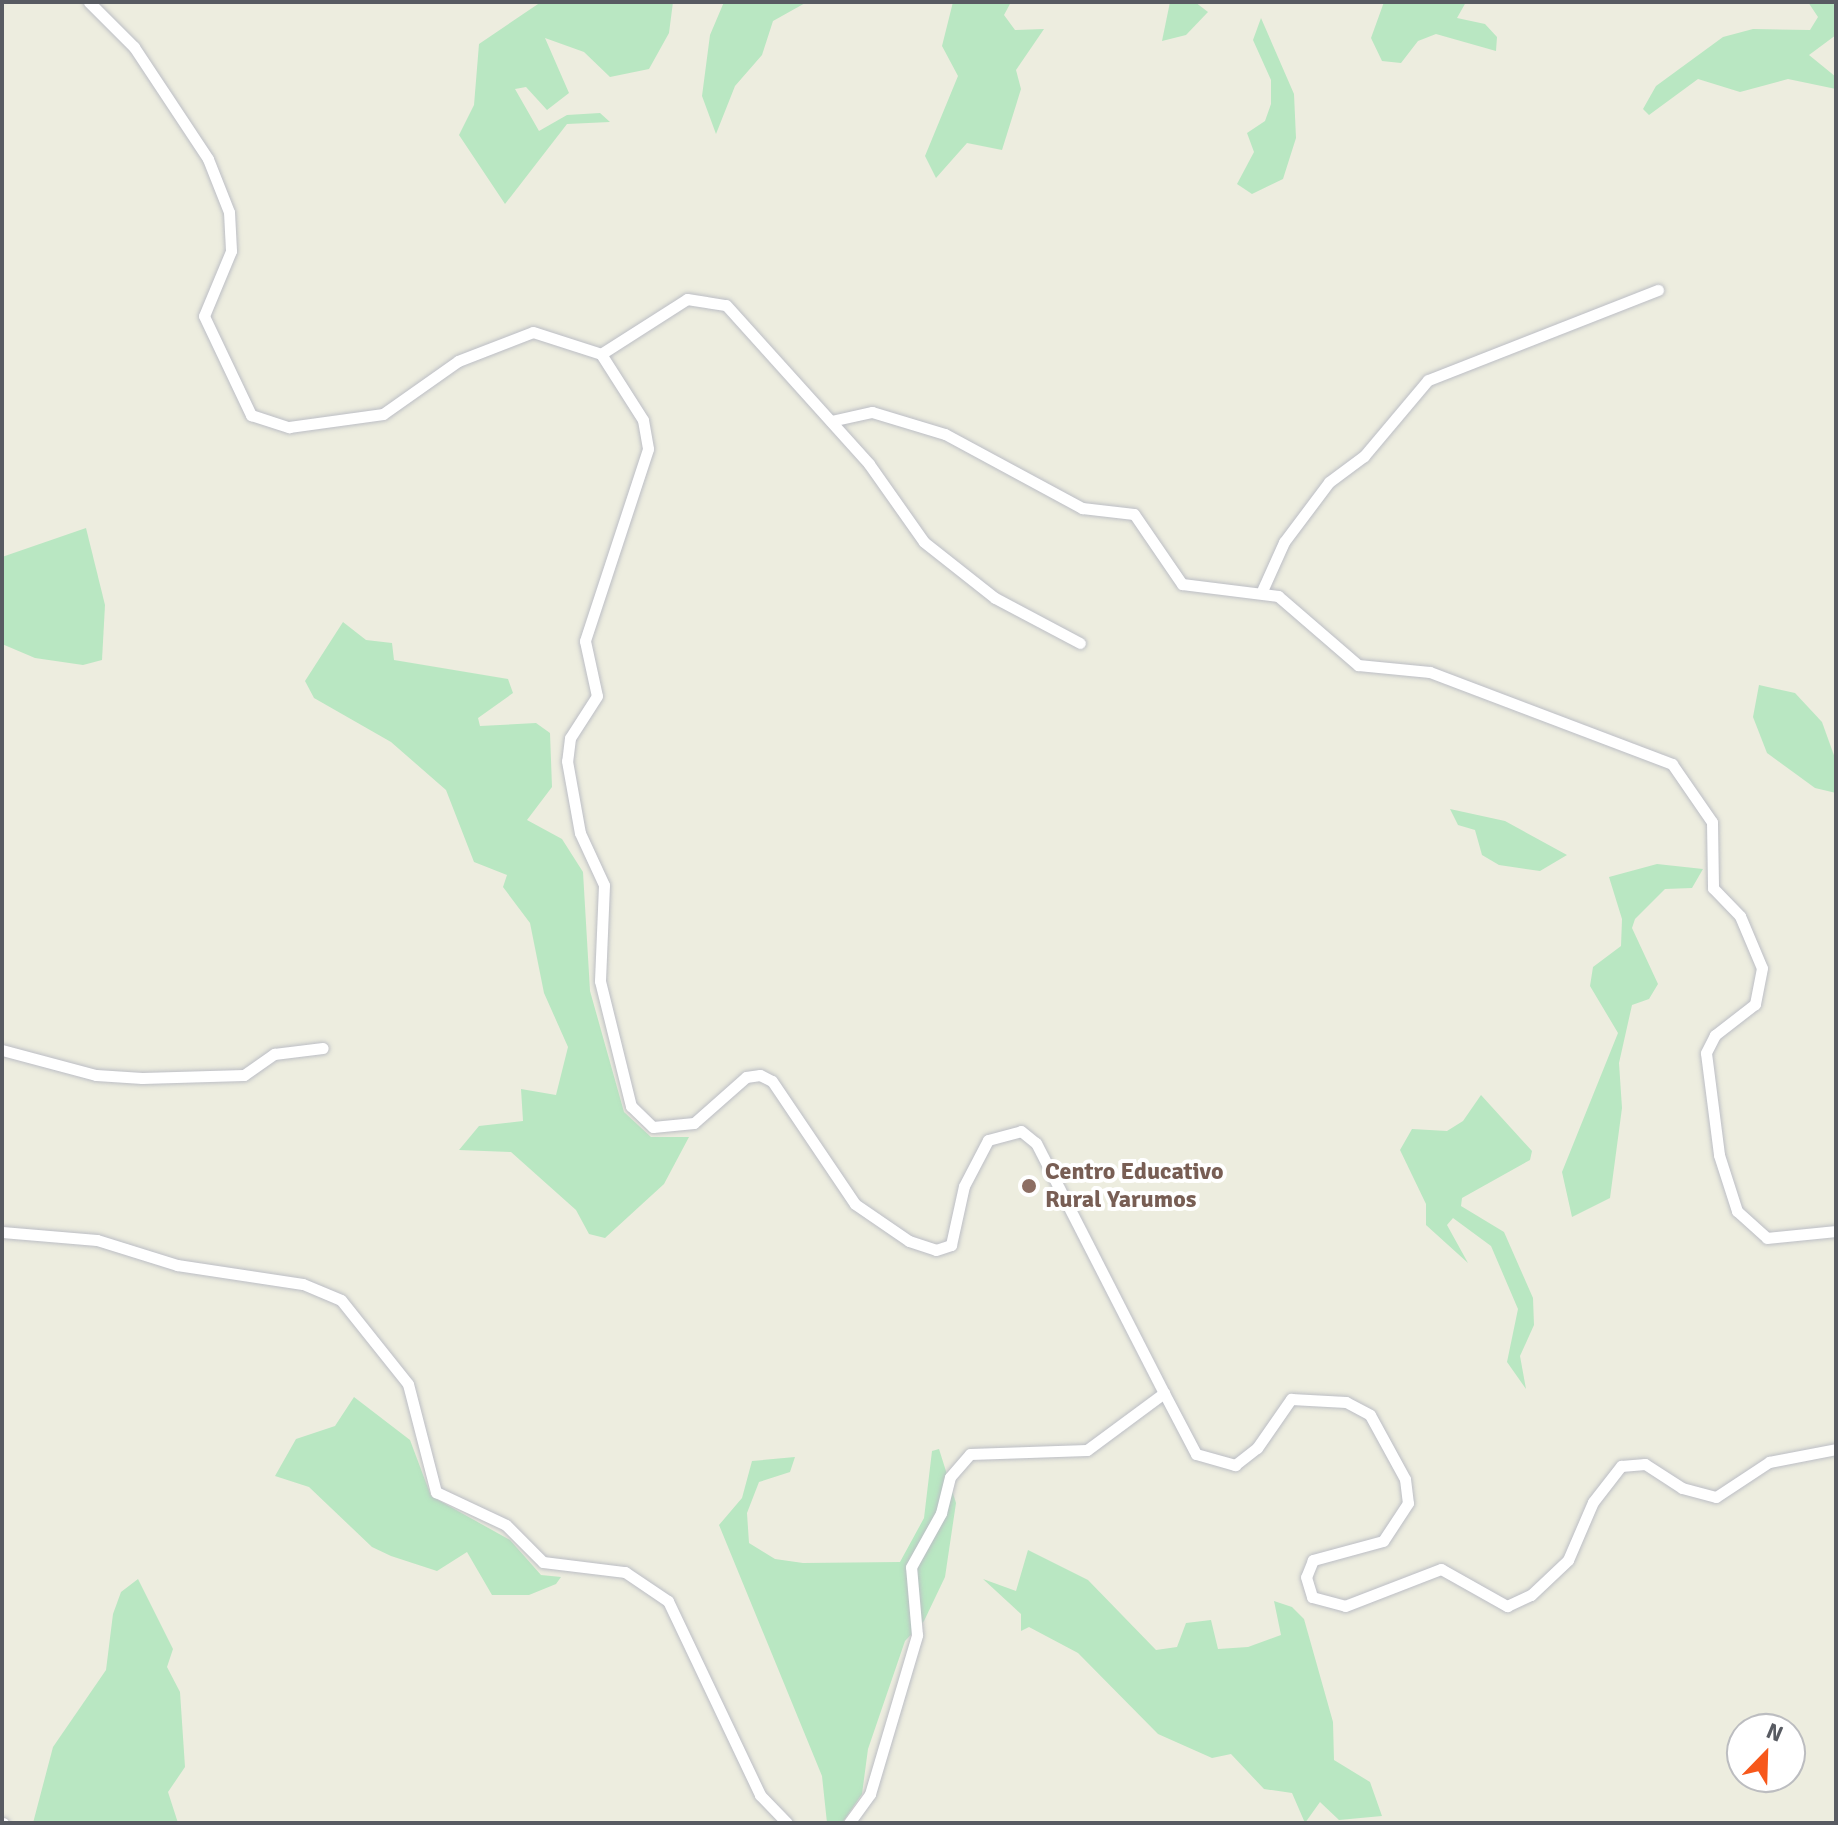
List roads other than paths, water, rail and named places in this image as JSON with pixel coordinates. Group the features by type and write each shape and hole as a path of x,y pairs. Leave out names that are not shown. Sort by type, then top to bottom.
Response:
{"street":[{"path":"89,2 134,47 208,159 229,212 231,251 204,316 251,415 289,427 383,414 458,361 522,333 601,354 643,420 648,449 585,641 597,696 570,738 567,761 580,833 604,885 600,981 631,1106 653,1127 694,1123 746,1077 760,1075 778,1089 855,1204 909,1241 936,1250 951,1245 964,1186 988,1140 1021,1131 1047,1162 1196,1454 1223,1466 1257,1448 1291,1399 1346,1402 1370,1415 1405,1479 1408,1503 1383,1541 1322,1555 1308,1567 1312,1597 1333,1606 1441,1569 1495,1603 1519,1602 1568,1560 1593,1502 1621,1466 1645,1464 1682,1488 1716,1497 1769,1462 1836,1449"},
{"path":"1262,591 1284,542 1329,482 1364,456 1421,385 1658,290"},
{"path":"601,354 681,302 710,298 742,318 831,421 934,551 995,598 1080,643"},
{"path":"831,421 872,412 945,434 1082,508 1134,514 1182,584 1262,591 1283,598 1358,665 1430,672 1510,708 1656,754 1679,771 1714,827 1713,888 1737,911 1762,968 1755,1004 1715,1035 1706,1053 1719,1155 1737,1211 1767,1238 1836,1231"},
{"path":"2,1050 96,1075 142,1078 244,1075 274,1054 323,1048"},
{"path":"2,1232 97,1240 177,1265 303,1284 341,1300 408,1384 436,1492 506,1525 543,1562 625,1572 668,1601 760,1795 787,1823"},
{"path":"849,1823 870,1794 917,1635 920,1601 911,1567 959,1462 986,1450 1087,1450 1164,1393"}],"place":[{"name":"Centro Educativo Rural Yarumos","path":"1029,1186"}]}
